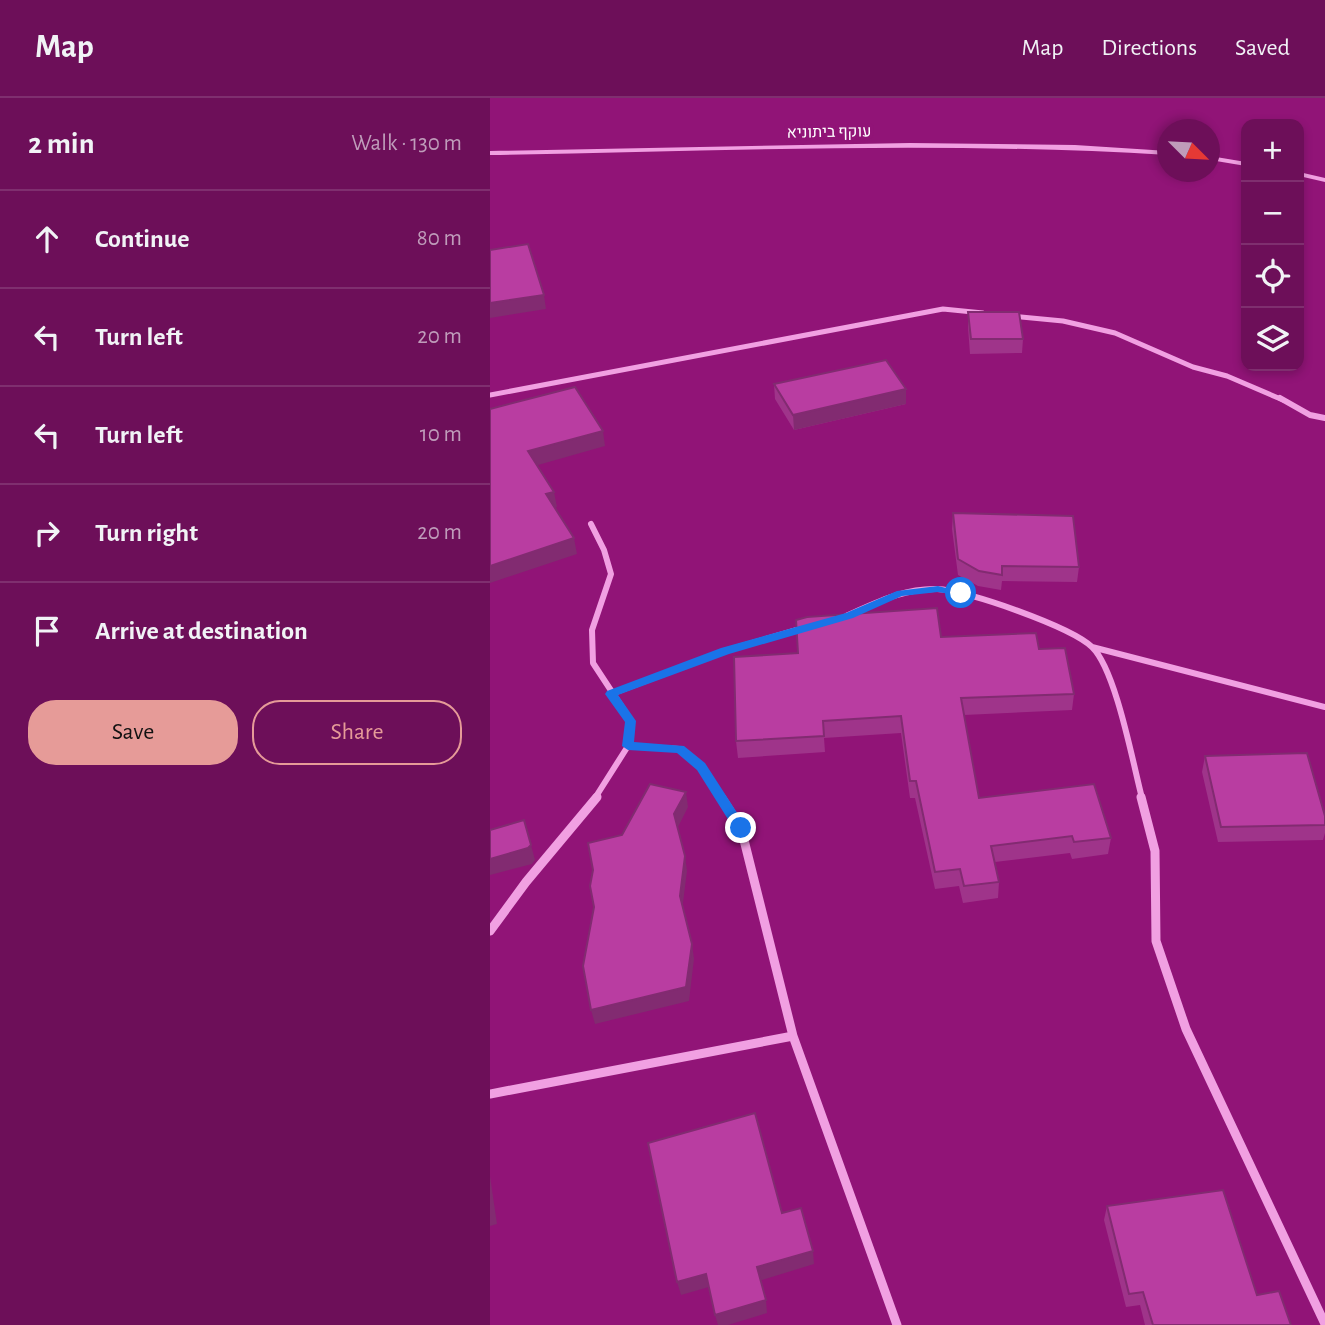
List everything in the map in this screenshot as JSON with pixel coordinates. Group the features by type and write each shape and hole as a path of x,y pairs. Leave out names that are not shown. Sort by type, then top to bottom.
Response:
{"street":[{"name":"עוקף ביתוניא","path":"490,153 911,145 1075,147 1157,152"},
{"path":"1220,160 1241,163"},
{"path":"1304,175 1325,180"},
{"path":"490,395 943,309 996,314"},
{"path":"1009,316 1063,321 1115,333 1193,367 1227,376 1280,398 1310,415 1325,418"},
{"path":"490,931 526,882 603,789 628,746 631,721 593,663 592,630 611,574 604,550 591,524"},
{"path":"837,619 900,593 938,589 961,593 1057,626 1092,647 1325,707"},
{"path":"611,694 725,651 812,626"},
{"path":"1092,647 1105,667 1156,851 1156,941 1182,1016 1325,1324"},
{"path":"628,746 680,749 701,766 741,828 793,1036 897,1325"},
{"path":"490,1094 793,1036"}],"building":[{"path":"528,244 544,295 490,303 490,250"},
{"path":"968,312 1019,312 1023,339 971,339"},
{"path":"886,360 906,389 793,415 774,384"},
{"path":"575,387 603,431 528,451 554,492 546,494 574,538 490,566 490,409"},
{"path":"953,513 1073,516 1079,567 1002,566 1002,575 979,571 958,559"},
{"path":"937,608 941,637 1036,633 1039,649 1065,648 1074,694 961,698 979,798 1094,784 1111,838 1074,842 1072,836 991,846 999,882 964,886 960,869 935,872 916,781 910,781 901,716 823,721 824,736 736,741 734,657 798,653 796,620 807,617"},
{"path":"1307,753 1325,816 1325,825 1221,827 1205,756"},
{"path":"650,784 686,792 674,814 685,856 680,896 692,944 686,987 591,1010 583,966 594,907 590,886 593,870 588,843 622,835"},
{"path":"524,820 531,845 490,859 490,830"},
{"path":"755,1113 782,1213 801,1208 813,1251 757,1267 766,1300 715,1315 706,1274 677,1282 648,1143"},
{"path":"1223,1190 1257,1295 1279,1291 1291,1325 1153,1325 1143,1292 1129,1294 1107,1206"}],"route":[{"path":"741,828 701,766 680,749 628,746 631,721 611,694 725,651 849,615 900,593 938,589 961,593"}]}
